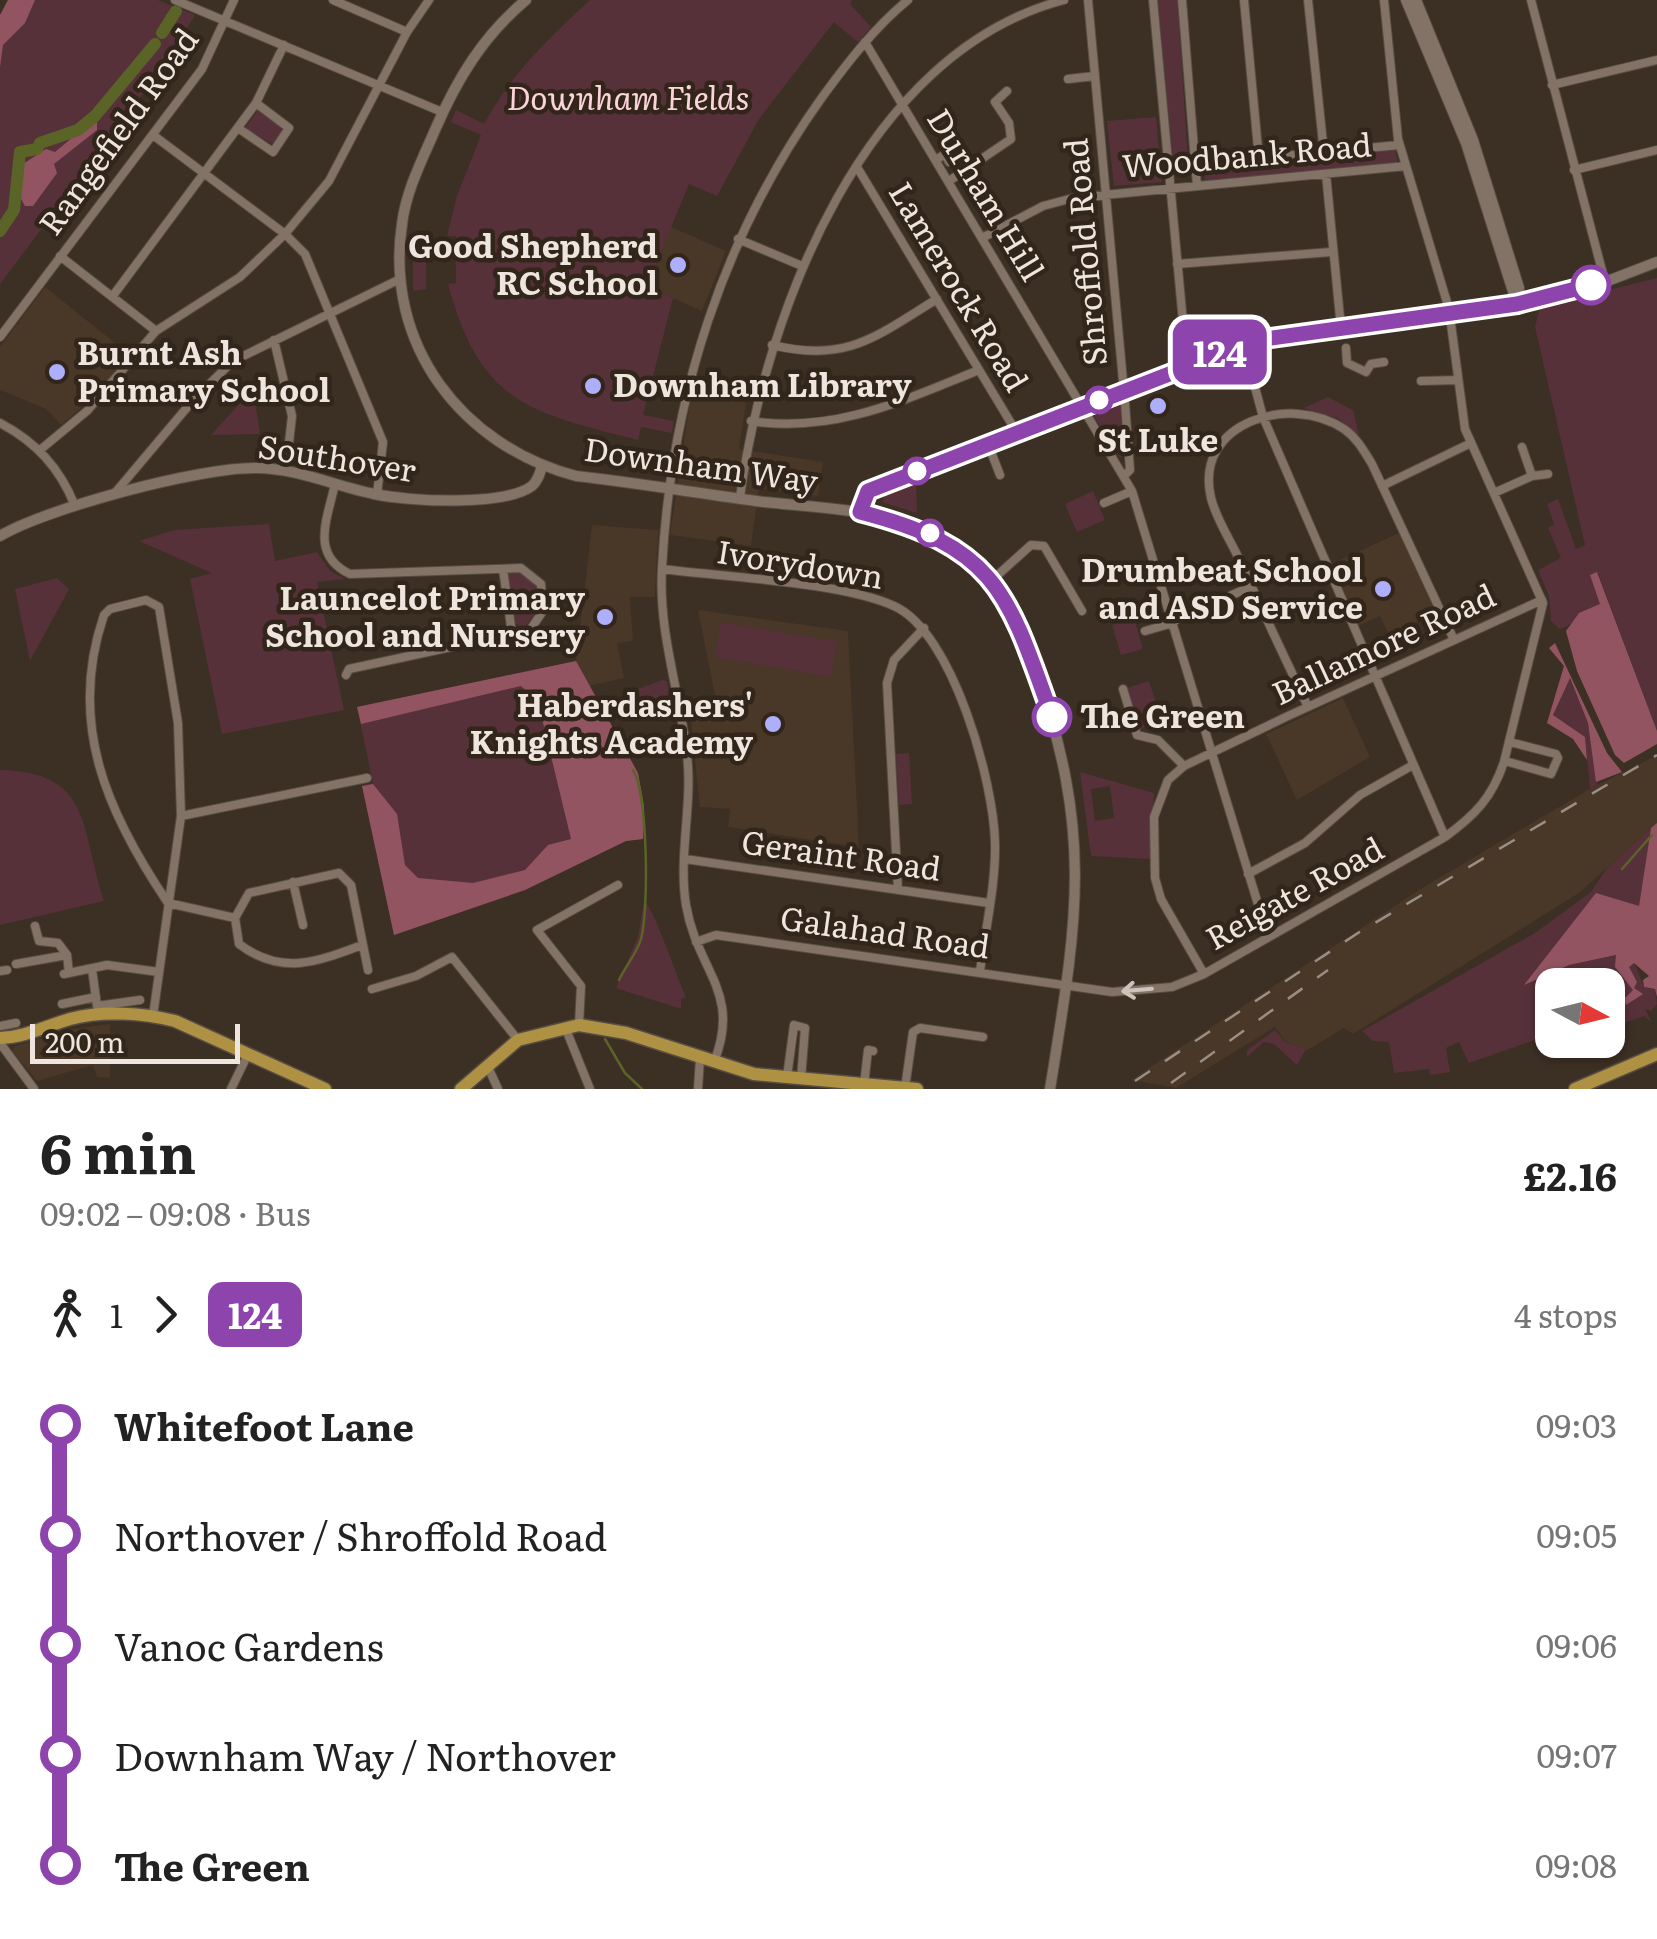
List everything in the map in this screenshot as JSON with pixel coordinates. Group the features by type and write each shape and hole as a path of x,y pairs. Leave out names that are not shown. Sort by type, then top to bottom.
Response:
{"main road":[{"path":"1,1034 20,1037 88,1015 153,1016 325,1089"},
{"path":"462,1089 518,1040 572,1026 626,1033 707,1061 794,1078 916,1089"},
{"path":"1574,1089 1657,1054"}],"street":[{"path":"176,0 442,112"},
{"name":"Rangefield Road","path":"0,337 202,69 234,0"},
{"path":"333,0 407,32"},
{"path":"40,450 86,411 156,331 240,277 285,234 329,181 407,32 429,0"},
{"name":"Downham Way","path":"526,0 469,62 442,112 406,202 400,279 411,330 443,394 491,439 542,466 576,476 860,512 941,538 991,581 1024,637 1067,770 1078,871 1068,985 1050,1089"},
{"path":"698,1089 707,1061 726,1032 725,1006 696,942 685,903 687,753 664,624 662,569 671,488 693,366 738,239 796,134 865,42 908,0"},
{"path":"740,497 751,421 772,345 802,266 857,167 904,106 952,55 1030,10 1064,0"},
{"name":"Shroffold Road","path":"1088,0 1124,390 1130,470 1124,476"},
{"path":"1152,0 1187,365"},
{"path":"1182,0 1197,186"},
{"path":"1244,0 1259,159"},
{"path":"1308,0 1324,153"},
{"path":"1384,0 1399,145 1455,313 1461,413 1542,600"},
{"path":"1406,0 1466,143 1517,304"},
{"path":"1416,0 1484,171 1520,292 1517,304"},
{"path":"1532,0 1605,282"},
{"name":"Durham Hill","path":"865,42 1124,476"},
{"path":"112,297 200,173 256,103 284,45"},
{"path":"1552,85 1657,60"},
{"path":"1068,79 1095,76"},
{"path":"986,110 1007,92"},
{"path":"949,181 1010,139 1009,123 995,102"},
{"path":"238,128 272,152 289,128 256,103"},
{"path":"153,135 285,234 305,254 383,442 376,494"},
{"path":"936,160 947,158 938,142"},
{"name":"Woodbank Road","path":"1168,167 1399,145"},
{"path":"1574,170 1657,150"},
{"name":"Woodbank Road","path":"982,238 1043,206 1106,194 1406,166"},
{"name":"Lamerock Road","path":"857,167 1016,433"},
{"path":"1326,174 1331,252 1347,362 1366,372 1370,364 1384,362"},
{"path":"738,239 802,266"},
{"path":"1177,264 1331,252"},
{"path":"60,256 156,331"},
{"path":"860,512 868,491 1243,344 1344,335 1455,313 1504,309 1605,282 1657,262"},
{"path":"110,498 195,398 233,362 400,279"},
{"path":"772,345 806,353 851,348 938,299"},
{"path":"274,340 292,416 286,470"},
{"path":"1243,344 1262,416 1445,838"},
{"path":"751,421 827,424 870,414 979,370"},
{"path":"1421,381 1458,380"},
{"path":"1308,707 1211,498 1210,472 1223,440 1238,425 1262,416 1301,412 1342,428 1356,439 1454,640"},
{"path":"0,423 40,450 64,483 74,506"},
{"path":"988,444 1000,475"},
{"path":"1382,486 1472,444"},
{"path":"1522,447 1532,476"},
{"name":"Southover","path":"0,536 74,506 213,471 286,470 376,494 442,499 497,496 532,486 542,466"},
{"path":"135,470 145,489"},
{"path":"1494,493 1532,476 1548,474"},
{"path":"1124,476 1132,491 1268,937"},
{"path":"335,484 322,545 332,566 350,574 521,568 540,584 543,610 530,630 349,669 346,676"},
{"path":"1104,503 1132,491"},
{"path":"991,581 1031,545 1044,546 1082,611"},
{"path":"503,569 512,634"},
{"name":"Ivorydown","path":"662,569 854,594 896,606 924,628 944,656 986,780 995,843 980,972"},
{"path":"1145,631 1173,623 1252,586"},
{"path":"153,1016 168,903 181,816 178,723 159,608 146,600 104,615 87,684 92,747 126,835 168,903 236,918"},
{"name":"Ballamore Road","path":"1184,766 1542,600"},
{"name":"Reigate Road","path":"1068,985 1112,992 1172,987 1204,974 1445,838 1479,813 1496,786 1505,760 1541,624 1542,600"},
{"path":"898,890 888,683 894,660 924,628"},
{"path":"1123,689 1137,735 1158,740 1184,766 1168,780 1156,804 1155,878 1161,899 1204,974"},
{"path":"1505,760 1552,774 1558,758 1556,754 1510,742"},
{"path":"1248,874 1305,843 1360,795 1412,764"},
{"path":"181,816 368,778"},
{"name":"Geraint Road","path":"686,859 989,903"},
{"path":"362,945 317,962 275,964 239,944 236,918 248,893 333,872 346,878 368,970"},
{"path":"293,882 303,925"},
{"path":"590,1089 572,1026 582,986 536,931 618,885"},
{"path":"35,926 39,942 58,943 66,955 66,973 107,965 159,972"},
{"name":"Galahad Road","path":"696,942 716,935 1068,985"},
{"path":"16,964 66,955"},
{"path":"372,989 416,976 452,957 518,1040"},
{"path":"92,968 97,1006 140,1000"},
{"path":"62,1004 96,997"},
{"path":"972,1036 973,1021"},
{"path":"16,1023 1,1034 34,1089"},
{"path":"794,1025 805,1028 794,1078 794,1025"},
{"path":"905,1088 912,1030 983,1038"},
{"path":"867,1050 869,1087"},
{"path":"231,1089 248,1054"},
{"path":"487,1065 498,1089"}],"shaded area":[{"path":"8,0 35,0 25,23 3,45 0,67 0,15"},
{"path":"97,117 97,130 54,164 57,173 33,206 25,206 20,197 23,164 46,149 55,152"},
{"name":"Good Shepherd RC School","path":"677,212 671,227 726,251 702,311 630,279"},
{"name":"Burnt Ash Primary School","path":"45,287 129,354 99,393 61,425 46,409 0,390 0,347"},
{"path":"691,395 746,403 739,449 823,462 818,496 759,488 751,546 670,535"},
{"name":"Launcelot Primary School and Nursery","path":"592,525 658,530 655,597 630,597 633,641 617,643 624,678 589,686 576,661"},
{"name":"Drumbeat School and ASD Service","path":"1399,533 1436,613 1389,635 1380,616 1358,626 1329,565"},
{"path":"1597,572 1657,731 1657,744 1624,763 1615,755 1577,671 1566,631 1579,613 1600,604 1590,575"},
{"name":"Haberdashers' Knights Academy","path":"698,610 848,631 859,847 728,827 730,809 700,807 690,712 717,705"},
{"path":"1555,643 1607,753 1622,772 1596,782 1588,723 1570,678 1553,715 1585,737 1587,760 1573,739 1547,723 1564,666 1549,648"},
{"path":"576,661 638,773 644,806 643,839 626,841 525,890 394,935 362,786 373,784 397,814 405,865 418,878 473,883 525,870 548,845 571,839 538,702 521,686 361,724 357,707"},
{"path":"1343,698 1370,757 1297,800 1266,734"},
{"path":"1657,755 1657,823 1579,893 1353,1034 1344,1028 1306,1051 1285,1041 1275,1027 1176,1088 1131,1080 1422,888 1588,790"},
{"path":"1657,823 1657,997 1655,989 1644,987 1643,980 1649,976 1634,963 1629,967 1637,982 1634,988 1643,994 1626,1005 1625,998 1633,990 1625,980 1625,968 1615,967 1616,955 1562,968 1537,968 1596,893 1639,906 1651,828"},
{"path":"110,1024 110,1078 97,1077 93,1065 37,1081 12,1051 15,1046 73,1029"}],"green space":[{"path":"8,0 158,0 195,15 167,62 0,284 0,15"},
{"name":"Downham Fields","path":"590,0 852,0 850,4 871,27 858,42 834,22 759,119 717,196 689,184 647,286 673,298 643,415 674,421 672,433 641,427 638,440 566,421 514,396 493,378 476,355 448,284 456,283 456,236 447,236 457,196 481,135 451,122 456,110 484,124 518,73"},
{"path":"1158,0 1177,0 1188,159 1173,161"},
{"path":"259,109 281,126 281,134 272,144 245,128"},
{"path":"1156,117 1162,182 1114,186 1107,121"},
{"path":"1395,150 1398,163 1205,182 1203,168"},
{"path":"413,232 426,233 426,289 413,291"},
{"path":"1657,278 1657,731 1598,573 1590,575 1601,604 1560,629 1551,621 1549,596 1538,570 1561,558 1548,528 1554,524 1547,504 1558,499 1576,549 1585,545 1535,327 1540,307"},
{"path":"253,389 260,434 211,435"},
{"path":"1328,397 1353,410 1359,435 1337,418 1304,408"},
{"path":"1120,401 1125,454 1120,458 1094,416"},
{"path":"916,481 917,513 882,502 886,492"},
{"path":"1093,491 1105,520 1077,532 1065,504"},
{"path":"269,524 275,561 317,552 330,571 345,579 317,582 344,710 222,734 190,579 212,573 139,541 174,530"},
{"path":"519,571 537,585 540,607 524,628 514,623 508,573"},
{"path":"57,578 69,589 30,661 15,589"},
{"path":"1134,618 1143,649 1121,655 1112,625"},
{"path":"721,622 837,642 831,677 715,657"},
{"path":"576,661 638,773 644,806 643,839 626,841 525,890 394,935 362,786 373,783 357,707"},
{"path":"1569,677 1588,723 1597,785 1590,789 1585,737 1553,715"},
{"path":"667,681 672,711 642,718 633,691"},
{"path":"1149,681 1160,715 1140,730 1127,688"},
{"path":"909,753 912,804 899,805 896,754"},
{"path":"0,770 30,773 52,781 67,793 85,828 104,901 0,925"},
{"path":"1080,772 1154,793 1150,859 1091,856","holes":["1110,786 1114,818 1095,821 1091,789"]},
{"path":"1651,828 1639,907 1569,965 1617,955 1624,968 1535,968 1535,1040 1469,1063 1459,1042 1446,1048 1450,1072 1430,1075 1429,1069 1394,1073 1389,1042 1373,1041 1362,1031 1535,933 1591,892 1607,868"},
{"path":"644,901 686,997 681,999 681,1009 616,988 638,937"},
{"path":"1634,962 1644,987 1655,990 1657,1004 1651,1011 1645,1009 1652,1023 1644,1016 1625,1022 1625,969 1635,987 1637,982 1628,967"},
{"path":"1275,1030 1285,1042 1306,1049 1297,1065 1274,1044 1264,1042 1247,1057 1247,1050"}],"waterway":[{"path":"162,33 176,11"},
{"path":"0,231 14,210 20,152 37,149 40,143 78,130 95,116 155,44"},
{"path":"619,980 637,949 644,925 646,853 642,802 633,770"},
{"path":"1622,869 1652,835"},
{"path":"605,1039 625,1073 642,1089"}],"railway":[{"path":"1135,1081 1358,933 1657,755"},
{"path":"1171,1083 1328,970"}],"bus line":[{"name":"124","path":"1052,717 1024,637 1001,592 941,538 860,512 868,491 1257,340 1508,302 1517,304 1591,285"}],"place":[{"name":"Good Shepherd RC School","path":"678,265"},
{"name":"Burnt Ash Primary School","path":"57,372"},
{"name":"Downham Library","path":"593,386"},
{"name":"St Luke","path":"1158,406"},
{"name":"Drumbeat School and ASD Service","path":"1383,589"},
{"name":"Launcelot Primary School and Nursery","path":"605,617"},
{"name":"The Green","path":"1052,717"},
{"name":"Haberdashers' Knights Academy","path":"773,724"}]}
